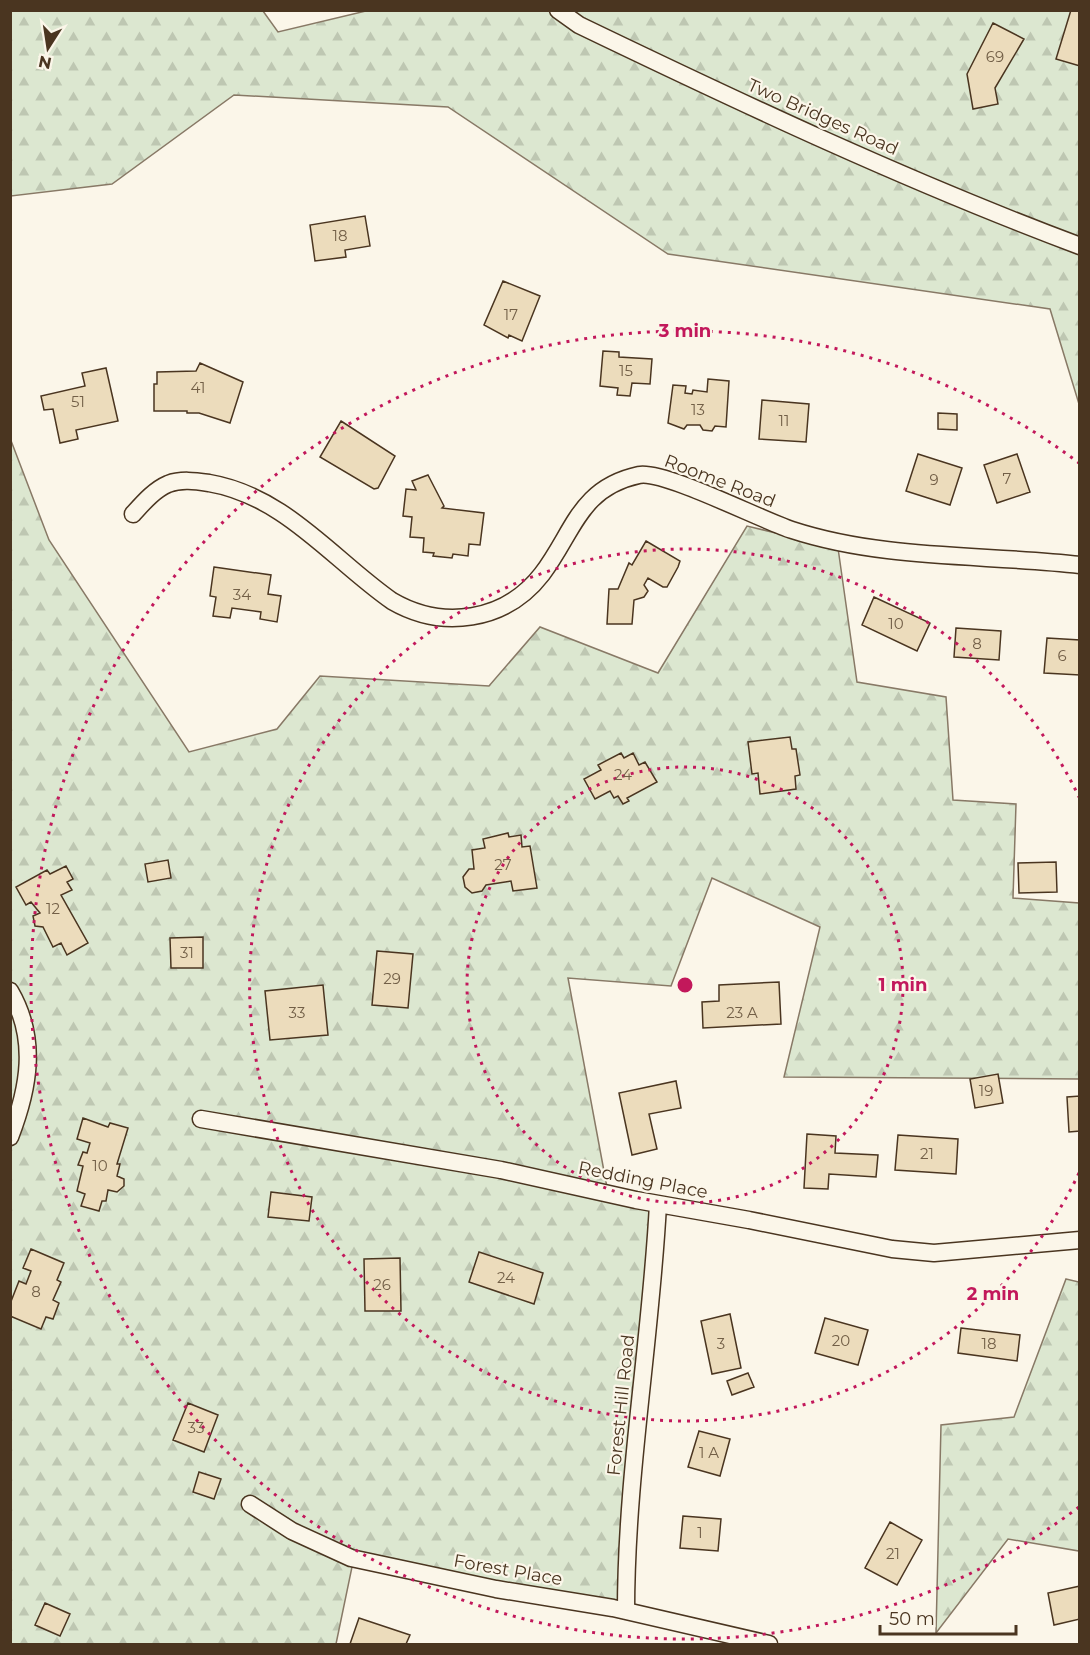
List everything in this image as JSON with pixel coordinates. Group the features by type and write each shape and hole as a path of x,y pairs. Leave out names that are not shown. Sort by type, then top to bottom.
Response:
{"street":[{"name":"Two Bridges Road","path":"558,10 579,25 736,101 977,206 1080,246"},
{"name":"Roome Road","path":"133,514 153,493 166,485 182,481 195,481 237,490 282,512 392,601 409,611 453,620 493,611 521,596 543,573 588,502 613,484 643,474 674,481 789,528 843,542 905,552 1080,565"},
{"path":"10,991 24,1023 30,1055 28,1083 10,1137"},
{"name":"Redding Place","path":"201,1119 493,1169 892,1250 934,1253 1080,1240"},
{"name":"Forest Hill Road","path":"626,1611 626,1542 654,1274 658,1204"},
{"name":"Forest Place","path":"250,1504 292,1531 351,1558 496,1589 626,1611 769,1644"}],"green space":[{"path":"370,10 1079,11 1079,404 1050,309 668,254 448,107 234,95 112,184 11,196 10,11 263,11 278,32"},
{"path":"10,438 49,540 189,752 277,729 320,676 489,686 540,627 658,673 747,526 838,548 857,682 946,697 953,800 1016,804 1013,898 1079,903 1079,1079 784,1077 820,927 712,878 671,986 568,978 609,1198 659,1209 622,1613 353,1562 336,1644 11,1644"},
{"path":"1066,1279 1079,1282 1079,1551 1008,1539 936,1633 941,1425 1014,1417"}],"building":[{"path":"1071,10 1080,10 1080,66 1056,59"},
{"path":"993,23 1024,39 995,88 998,104 973,109 967,74"},
{"path":"365,216 370,246 345,250 346,257 315,261 310,225"},
{"path":"503,281 540,296 522,341 509,335 508,338 484,325"},
{"path":"603,351 619,352 619,357 652,359 650,384 632,383 630,396 617,395 618,388 600,386"},
{"path":"200,363 243,382 230,423 199,413 187,413 187,411 154,411 154,384 157,384 157,372 196,371"},
{"path":"106,368 118,421 76,430 78,439 60,443 53,409 44,410 41,396 85,386 82,373"},
{"path":"708,379 729,381 726,427 715,426 712,431 703,430 700,425 687,425 684,429 668,423 673,385 686,386 685,393 692,394 693,390 707,392"},
{"path":"762,400 809,404 806,442 759,439"},
{"path":"938,413 957,414 957,430 938,429"},
{"path":"341,421 395,456 378,488 374,489 320,457"},
{"path":"918,454 962,468 950,505 906,491"},
{"path":"1017,454 1030,492 997,503 984,465"},
{"path":"428,475 444,506 442,508 484,513 480,545 469,544 468,556 453,554 452,558 433,556 434,553 423,552 424,538 410,537 412,517 403,516 406,489 416,490 412,481"},
{"path":"646,541 680,561 678,567 667,587 648,578 644,585 648,591 644,597 634,600 632,624 607,624 609,589 618,589 629,563 632,565"},
{"path":"214,567 271,575 268,594 281,596 277,622 260,619 261,612 232,608 230,618 213,616 216,597 210,596"},
{"path":"874,597 930,623 917,651 862,625"},
{"path":"956,628 1001,631 999,660 954,657"},
{"path":"1047,638 1080,640 1080,675 1044,673"},
{"path":"790,737 792,749 796,749 800,775 795,776 796,789 760,794 758,773 752,774 748,742"},
{"path":"621,753 624,758 633,753 639,765 645,762 657,782 627,798 629,801 623,804 618,796 614,798 610,791 595,799 584,779 601,770 598,765"},
{"path":"508,833 509,837 521,835 522,847 530,846 537,888 513,891 511,881 486,885 482,891 472,893 465,887 463,877 469,869 474,869 472,850 485,848 483,839"},
{"path":"168,860 171,878 148,882 145,864"},
{"path":"1056,862 1057,892 1019,893 1018,863"},
{"path":"66,866 73,879 67,882 72,890 61,895 88,943 67,955 61,943 53,947 43,927 35,926 33,916 40,913 31,902 26,905 16,887 47,870 50,874"},
{"path":"203,937 203,968 171,968 170,938"},
{"path":"377,951 413,954 408,1008 372,1005"},
{"path":"779,982 781,1024 703,1028 702,1002 719,1001 719,985"},
{"path":"323,985 328,1035 270,1040 265,991"},
{"path":"998,1074 1003,1103 975,1108 970,1079"},
{"path":"676,1081 681,1108 649,1114 657,1149 632,1155 619,1093"},
{"path":"1080,1096 1080,1131 1069,1132 1067,1097"},
{"path":"83,1118 108,1127 110,1123 128,1128 117,1164 120,1164 117,1176 124,1179 124,1186 117,1192 108,1190 106,1201 102,1201 99,1211 81,1206 85,1194 77,1191 83,1166 78,1165 83,1152 87,1153 90,1143 77,1139"},
{"path":"807,1134 836,1136 835,1153 878,1155 876,1177 829,1174 828,1189 804,1188"},
{"path":"898,1135 958,1139 956,1174 895,1170"},
{"path":"271,1192 312,1197 309,1221 268,1217"},
{"path":"31,1249 64,1263 57,1280 61,1282 53,1300 59,1303 53,1319 46,1317 41,1329 10,1316 10,1304 19,1281 26,1284 31,1271 23,1268"},
{"path":"479,1252 543,1273 534,1304 469,1282"},
{"path":"400,1258 401,1311 365,1311 364,1259"},
{"path":"730,1314 741,1368 712,1374 701,1321"},
{"path":"825,1318 868,1330 858,1365 815,1353"},
{"path":"961,1328 1020,1335 1017,1361 958,1353"},
{"path":"748,1373 754,1387 732,1395 727,1381"},
{"path":"188,1403 218,1415 204,1452 173,1440"},
{"path":"699,1431 730,1439 720,1476 688,1467"},
{"path":"199,1472 221,1479 214,1499 193,1492"},
{"path":"683,1516 721,1519 718,1551 680,1548"},
{"path":"890,1522 922,1540 897,1585 865,1568"},
{"path":"1080,1586 1080,1619 1054,1625 1048,1593"},
{"path":"45,1603 70,1614 60,1636 35,1625"},
{"path":"359,1618 410,1635 406,1644 350,1644"}]}
